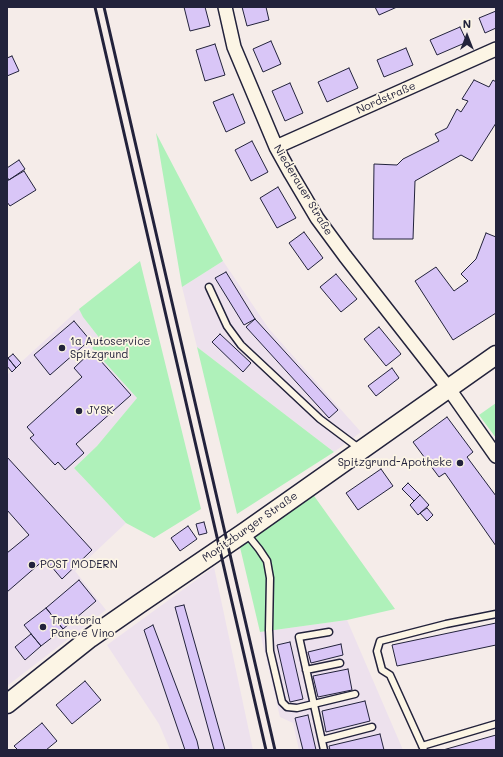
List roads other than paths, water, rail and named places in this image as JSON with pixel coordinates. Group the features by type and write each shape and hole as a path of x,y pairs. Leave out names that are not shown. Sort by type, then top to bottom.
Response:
{"street":[{"name":"Niederauer Straße","path":"225,7 234,47 276,147 317,218 349,262 449,389 496,456"},
{"name":"Nordstraße","path":"276,147 496,49"},
{"name":"Moritzburger Straße","path":"7,704 90,638 245,532 496,355"}],"lane":[{"path":"209,287 227,326 241,345 320,419 361,449"},
{"path":"245,532 267,561 270,578 270,651 282,702 287,707 292,707 313,704 355,694"},
{"path":"496,614 446,624 380,641 377,651 382,670 390,675 423,748 496,724"},
{"path":"324,750 299,637 329,632"},
{"path":"306,670 340,663"},
{"path":"322,740 372,727"}],"railway":[{"path":"95,7 266,750"},
{"path":"104,7 275,750"}],"place":[{"name":"1a Autoservice Spitzgrund","path":"62,348"},
{"name":"JYSK","path":"79,411"},
{"name":"Spitzgrund-Apotheke","path":"460,463"},
{"name":"POST MODERN","path":"32,565"},
{"name":"Trattoria Pane e Vino","path":"43,627"}]}
